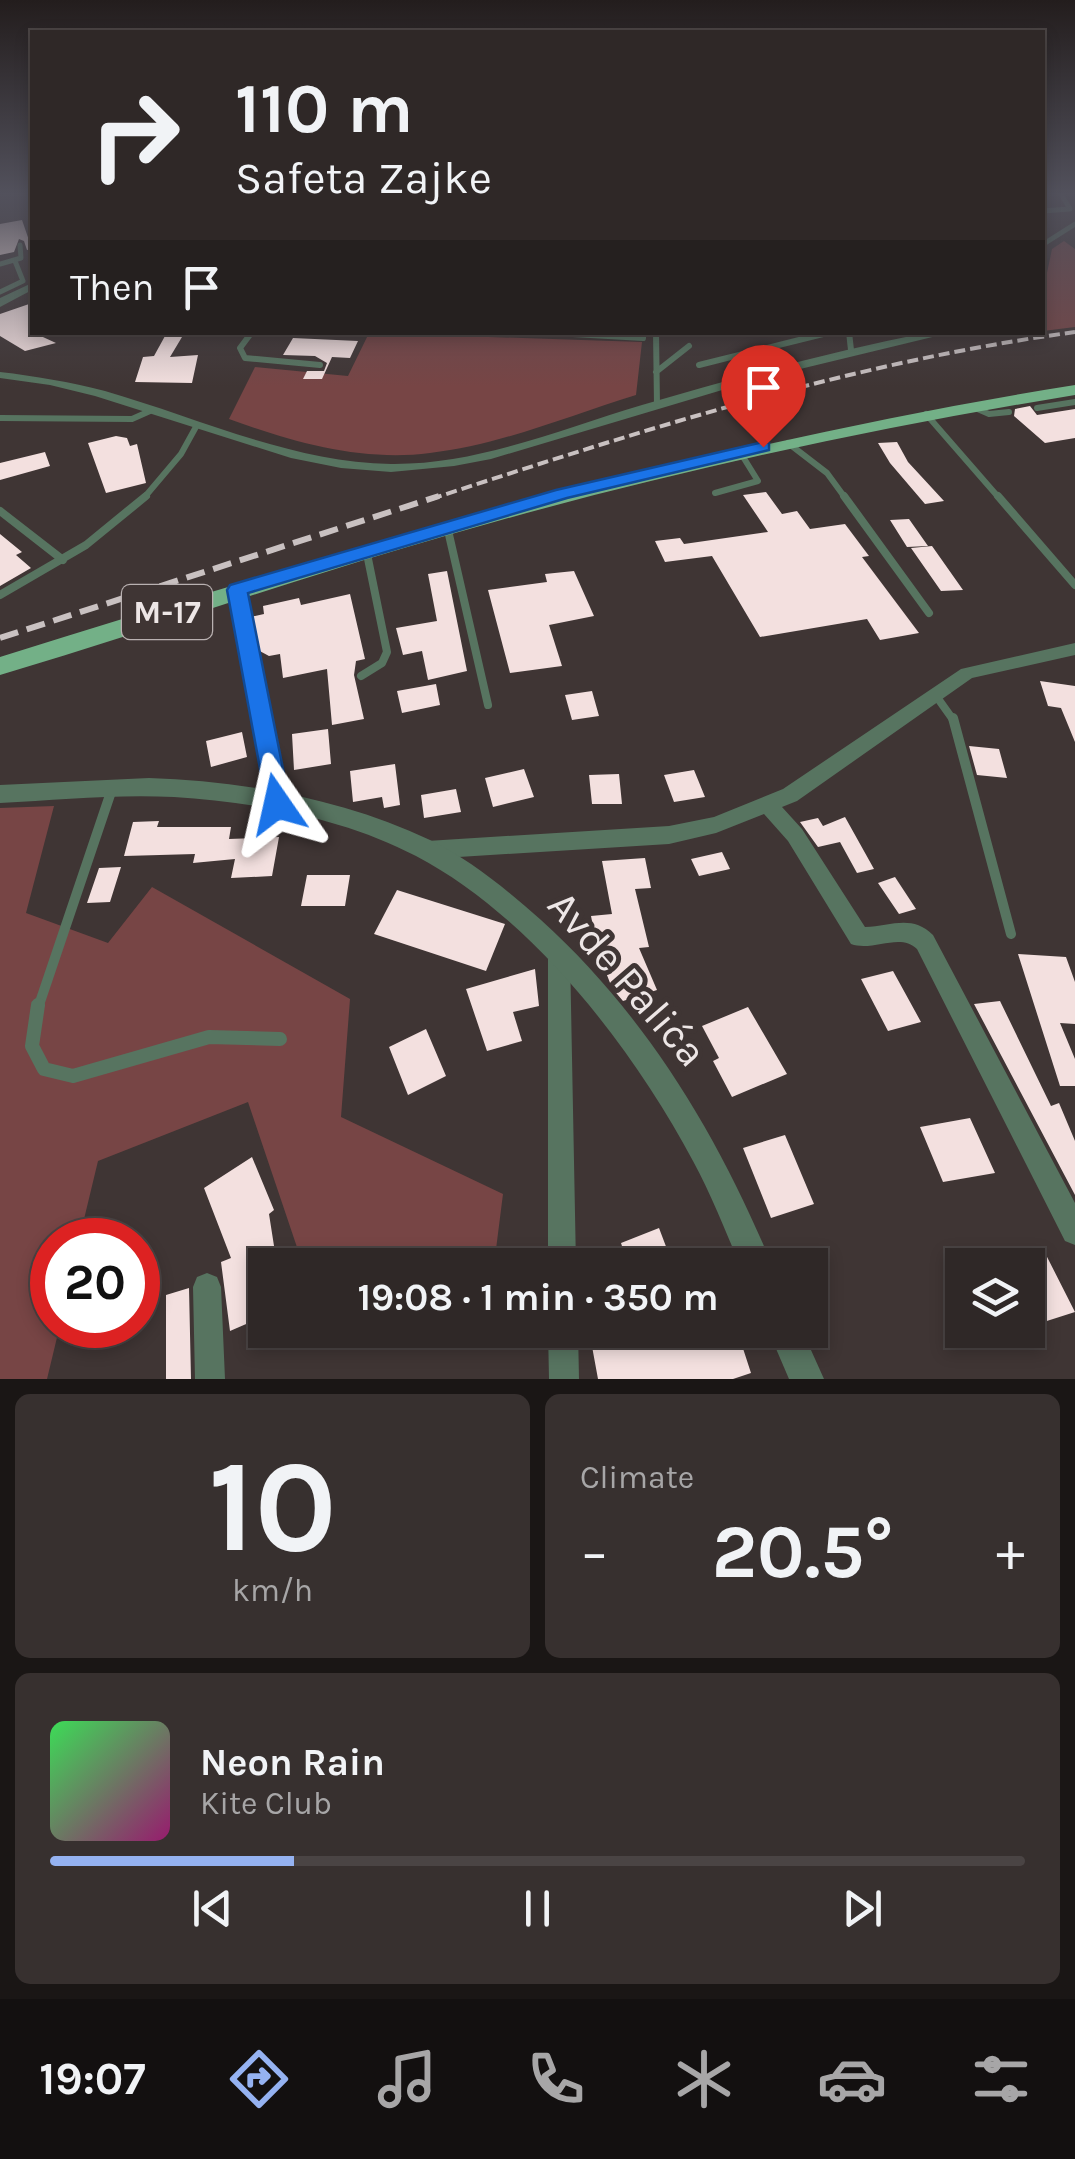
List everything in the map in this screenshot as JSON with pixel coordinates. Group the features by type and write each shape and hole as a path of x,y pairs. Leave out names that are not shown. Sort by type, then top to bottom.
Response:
{"main road":[{"name":"M-17","path":"0,666 446,526 786,441 925,413 1075,390"}],"street":[{"path":"0,304 30,287"},
{"path":"0,374 48,380 300,458 393,468 436,464 531,443 851,350 936,335"},
{"path":"427,850 668,834 716,825 790,795 967,673 1075,649"},
{"name":"Avde Palića","path":"0,794 196,790 277,804 384,830 427,850 492,893 559,954 678,1105 706,1155 748,1248"},
{"path":"768,805 794,835 859,937 870,939 906,929 918,933 1075,1231"},
{"path":"559,954 562,1248"},
{"path":"207,1286 210,1379"},
{"path":"563,1348 564,1379"},
{"path":"793,1348 806,1379"}],"lane":[{"path":"0,264 17,258"},
{"path":"0,292 23,281 14,261"},
{"path":"250,335 240,348 245,358 320,365"},
{"path":"590,335 643,335"},
{"path":"656,335 657,405"},
{"path":"698,365 819,335"},
{"path":"849,335 851,350"},
{"path":"656,372 689,346"},
{"path":"1036,408 1075,402"},
{"path":"971,406 989,414 1009,412"},
{"path":"0,418 132,420 150,411"},
{"path":"925,413 1075,585"},
{"path":"0,594 108,531 172,467 197,424"},
{"path":"786,441 827,472 929,614"},
{"path":"714,493 758,481 740,452"},
{"path":"0,511 63,560"},
{"path":"446,526 488,705"},
{"path":"361,676 379,666 387,652 366,550"},
{"path":"238,590 277,804"},
{"path":"934,693 952,714 1011,934"},
{"path":"112,789 76,906 39,1000 32,1046 44,1070 74,1076 208,1037 280,1039"}],"shaded area":[{"path":"1050,258 1075,258 1075,327 1045,331 1045,282"},
{"path":"368,335 642,342 636,395 534,429 456,449 404,455 353,452 277,435 229,419 255,367 348,376"},
{"path":"54,806 26,913 108,943 152,887 350,999 341,1117 503,1194 496,1248 297,1248 248,1102 98,1161 84,1218 30,1218 30,1348 54,1348 47,1379 0,1379 0,808"}],"building":[{"path":"30,304 30,335 56,343 25,351 0,336 0,314"},
{"path":"183,335 170,357 198,355 192,383 135,382 143,357 154,356 165,336"},
{"path":"293,338 358,341 350,358 332,357 322,379 303,379 307,371 324,371 327,363 315,356 283,355"},
{"path":"1030,406 1037,415 1075,409 1075,438 1045,443 1014,416 1015,409"},
{"path":"116,436 127,438 130,446 137,444 146,483 106,493 88,443"},
{"path":"897,442 908,462 944,501 925,504 878,443"},
{"path":"45,452 50,466 0,480 0,463"},
{"path":"766,492 782,514 797,511 810,529 845,524 869,556 862,557 919,633 880,640 867,619 760,637 712,556 665,562 655,541 680,538 684,544 768,532 743,495"},
{"path":"909,519 928,546 907,547 890,520"},
{"path":"0,534 22,552 16,555 31,568 0,586"},
{"path":"932,546 963,590 941,591 911,548"},
{"path":"447,571 467,671 428,680 422,651 403,655 396,628 437,621 428,574"},
{"path":"574,571 594,616 549,625 562,666 510,673 488,590 547,582 545,574"},
{"path":"350,594 365,659 356,661 354,675 364,719 332,725 327,669 283,678 280,654 269,656 256,649 250,617 264,614 263,606 299,598 301,605"},
{"path":"1040,681 1075,686 1075,742 1061,708 1048,706"},
{"path":"436,684 440,705 402,713 397,691"},
{"path":"592,691 599,716 572,720 565,695"},
{"path":"328,729 331,764 294,770 292,734"},
{"path":"242,732 247,757 211,767 206,741"},
{"path":"969,746 999,749 1007,778 977,775"},
{"path":"395,764 400,805 384,808 382,797 353,802 350,771"},
{"path":"524,769 534,797 493,807 485,778"},
{"path":"694,770 705,797 674,802 664,775"},
{"path":"619,774 622,804 592,804 589,775"},
{"path":"456,789 461,812 424,818 421,795"},
{"path":"845,817 874,869 857,873 840,842 818,847 800,822 818,818 823,826"},
{"path":"159,821 157,827 231,827 229,839 279,837 272,876 231,878 235,859 193,863 195,854 124,856 133,822"},
{"path":"722,852 730,869 699,876 691,859"},
{"path":"645,858 651,888 635,889 649,947 639,948 657,990 623,1001 612,988 598,952 591,916 612,914 602,861"},
{"path":"121,867 110,902 87,903 99,868"},
{"path":"307,875 350,875 345,906 301,906"},
{"path":"895,877 916,909 899,914 878,883"},
{"path":"397,890 505,924 486,971 374,934"},
{"path":"1018,954 1066,957 1075,982 1075,1024 1060,1023 1075,1059 1075,1086 1060,1086"},
{"path":"535,969 539,1006 513,1012 522,1041 487,1051 466,989"},
{"path":"893,971 921,1022 888,1031 861,979"},
{"path":"1000,1001 1051,1106 1059,1103 1075,1141 1075,1195 974,1004"},
{"path":"748,1007 787,1074 732,1097 713,1061 719,1058 702,1026"},
{"path":"426,1029 446,1076 408,1095 389,1047"},
{"path":"970,1118 995,1173 943,1182 920,1127"},
{"path":"785,1135 814,1204 771,1218 743,1148"},
{"path":"252,1157 274,1210 269,1214 274,1248 248,1248 248,1323 230,1331 221,1262 231,1258 204,1188"},
{"path":"659,1228 667,1248 623,1248 621,1243"},
{"path":"1045,1253 1075,1312 1045,1322"},
{"path":"189,1288 191,1379 166,1379 166,1295"},
{"path":"592,1348 743,1348 751,1373 733,1379 598,1379"}],"railway":[{"path":"431,499 749,401 911,361 1075,332"},
{"path":"0,638 439,496"}],"route":[{"path":"277,804 238,590 562,494 763,447"}]}
